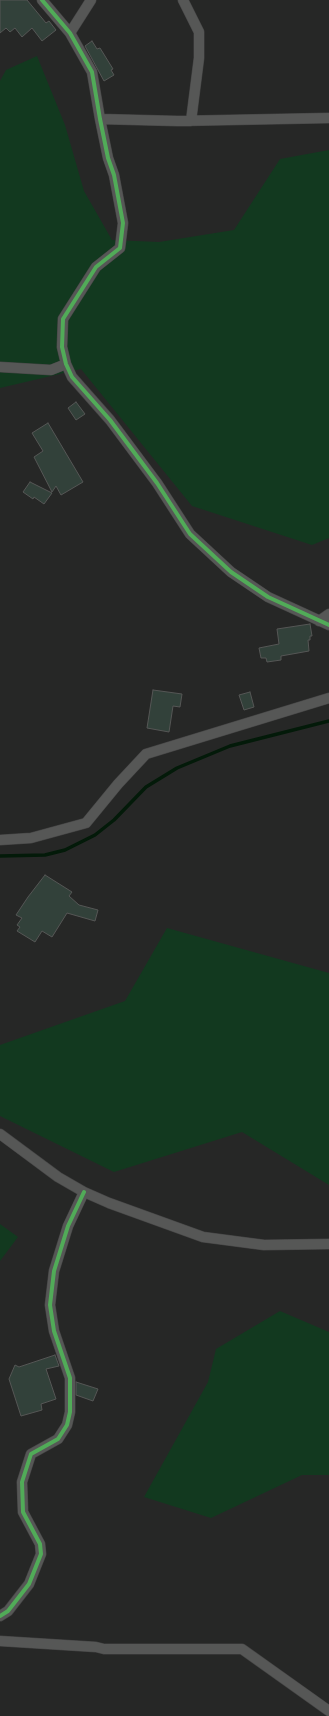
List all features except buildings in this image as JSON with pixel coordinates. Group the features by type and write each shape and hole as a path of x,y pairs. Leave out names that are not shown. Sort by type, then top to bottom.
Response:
{"street":[{"path":"42,0 70,32 92,72 108,158 114,175 124,223 120,248 96,266 62,319 62,347 66,364 72,377 110,420 157,483 190,534 230,572 268,598 329,625"},
{"path":"70,32 92,0"},
{"path":"185,1 199,32 199,58 191,121"},
{"path":"100,119 191,121 329,118"},
{"path":"0,368 51,370 66,364"},
{"path":"319,621 329,614"},
{"path":"0,840 31,838 86,823 118,784 146,754 329,698"},
{"path":"0,1134 58,1177 84,1192 109,1204 203,1237 264,1244 329,1244"},
{"path":"0,1616 8,1611 28,1584 41,1554 40,1544 23,1512 22,1482 31,1454 58,1439 67,1425 70,1412 70,1378 54,1331 50,1304 54,1271 68,1226 84,1192"},
{"path":"0,1641 70,1647 96,1647 104,1649 242,1649 329,1710"}],"green space":[{"path":"37,56 65,125 84,191 112,240 159,242 234,230 280,159 329,150 329,538 312,545 192,506 81,369 0,388 0,81 6,70"},
{"path":"167,928 329,973 329,1185 242,1132 114,1172 0,1116 0,1045 125,1001"},
{"path":"0,1224 18,1237 0,1261"},
{"path":"280,1311 329,1332 329,1475 302,1475 211,1518 144,1497 208,1382 216,1349"}],"waterway":[{"path":"0,856 45,855 65,850 95,835 114,820 146,787 177,768 230,746 329,721"}],"cycle path":[{"path":"42,0 70,33 92,72 108,158 114,175 123,223 120,248 96,267 63,319 62,347 66,364 72,377 110,420 157,483 190,534 231,572 268,597 329,625"},
{"path":"0,1616 8,1611 29,1584 41,1554 40,1544 23,1512 22,1482 31,1454 58,1439 67,1425 70,1412 70,1378 54,1331 50,1305 54,1271 68,1226 84,1192"}]}
